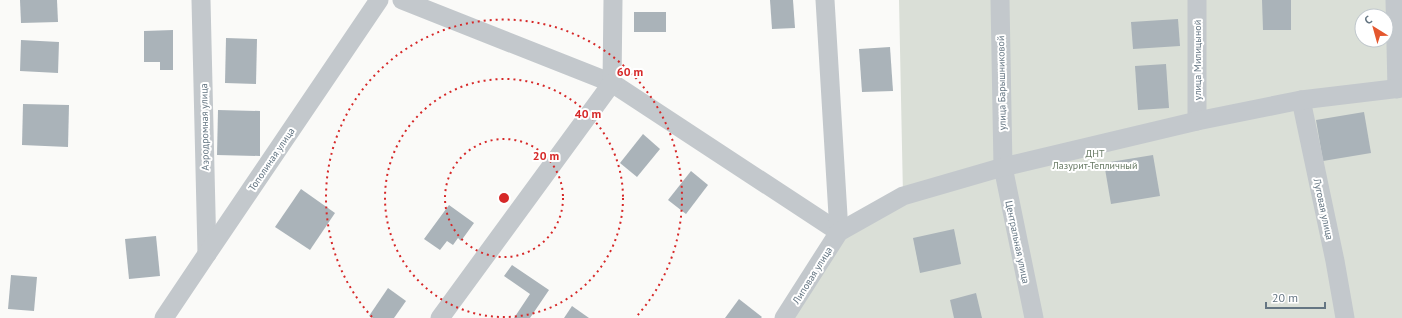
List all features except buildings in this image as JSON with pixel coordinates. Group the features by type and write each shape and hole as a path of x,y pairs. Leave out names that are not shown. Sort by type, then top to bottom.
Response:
{"street":[{"name":"Аэродромная улица","path":"201,0 206,254"},
{"name":"Тополиная улица","path":"164,318 379,0"},
{"path":"402,0 612,83 839,232"},
{"path":"440,318 612,83 614,0"},
{"path":"825,0 839,232"},
{"name":"улица Барышниковой","path":"1000,0 1002,167"},
{"name":"улица Милицыной","path":"1197,0 1197,121"},
{"path":"839,232 903,196 1002,167 1197,121 1301,100 1399,88 1395,0"},
{"name":"Луговая улица","path":"1301,100 1345,318"},
{"name":"Центральная улица","path":"1002,167 1034,318"},
{"name":"Липовая улица","path":"784,318 839,232"}],"green space":[{"name":"ДНТ Лазурит-Тепличный","path":"899,0 1402,0 1402,318 787,318 844,237 903,196"}]}
